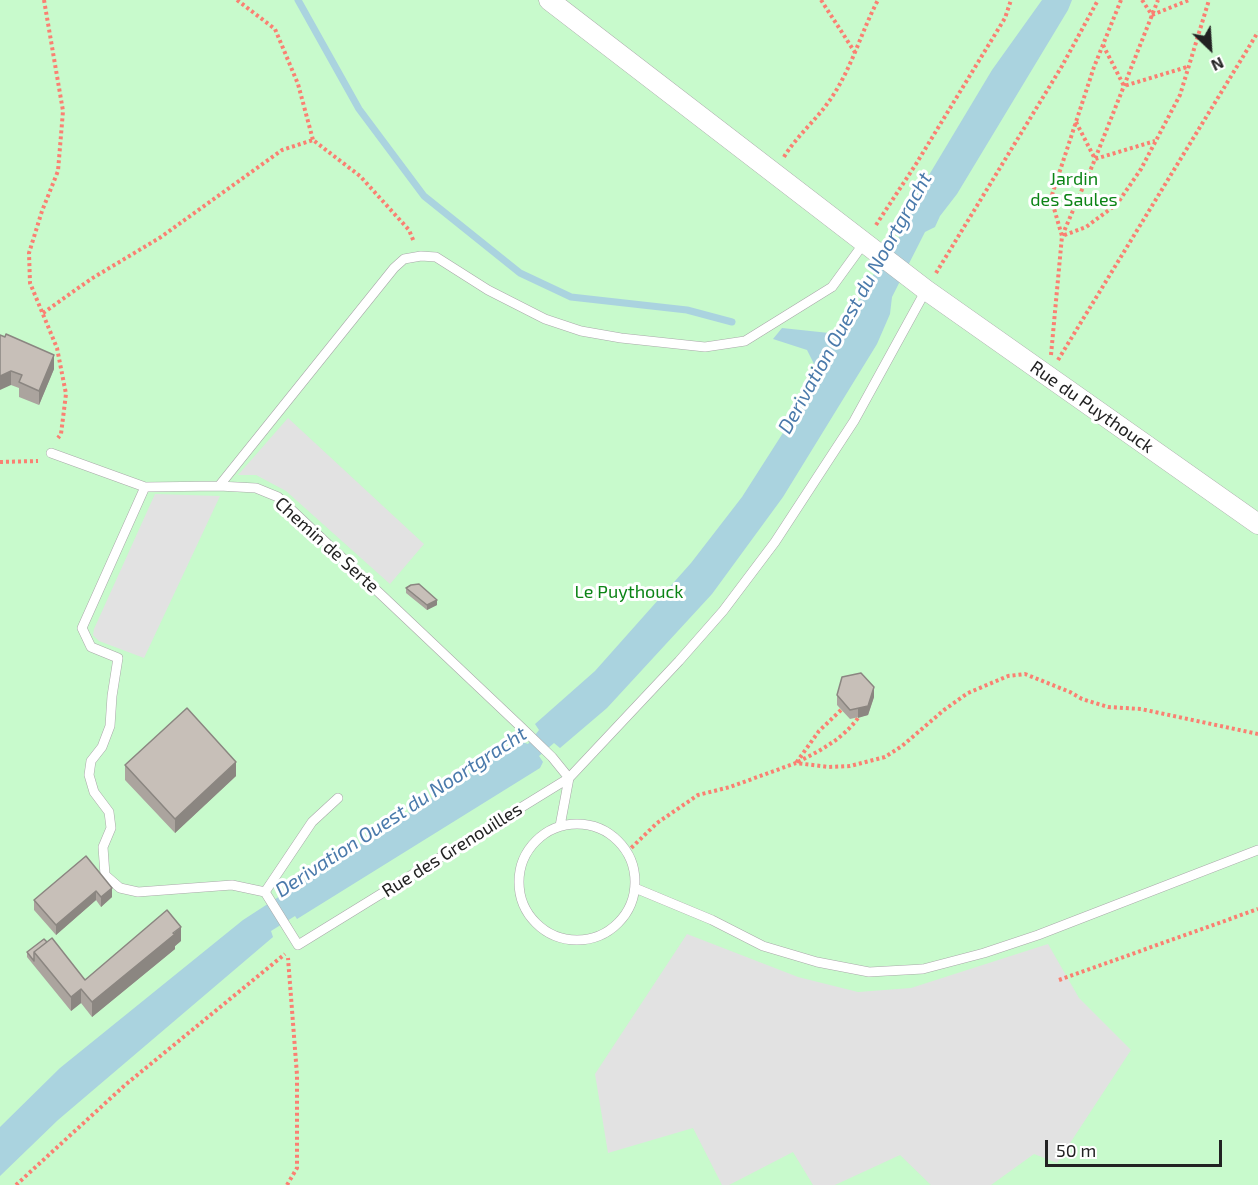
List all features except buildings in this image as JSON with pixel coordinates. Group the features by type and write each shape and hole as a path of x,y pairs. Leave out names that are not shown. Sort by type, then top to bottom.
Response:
{"street":[{"name":"Rue du Puythouck","path":"549,0 921,286 1258,524"}],"lane":[{"path":"219,486 394,268 405,259 421,256 436,257 488,290 526,310 581,331 621,338 705,346 745,340 832,287 871,249"},
{"name":"Rue des Grenouilles","path":"266,894 298,945 569,778 690,649 723,611 775,542 854,421 921,286"},
{"name":"Chemin de Serte","path":"51,453 145,488 219,486 256,488 278,497 522,728 552,757 569,778"},
{"path":"145,488 82,628 91,647 118,658 110,726 102,747 91,761 89,776 94,792 109,812 111,828 103,847 105,875 120,888 138,892 232,885 266,894 312,822 338,798"},
{"path":"560,826 569,778"},
{"path":"579,824 598,828 615,838 627,852 634,869 635,888 630,907 612,929 594,938 575,941 556,937 532,921 522,904 518,885 520,866 529,848 543,834 560,826 579,824"},
{"path":"635,888 712,920 763,946 817,962 869,972 923,969 1038,935 1258,850"}],"path":[{"path":"0,462 36,462 51,453 61,434 66,394 57,348 30,284 29,253 58,171 63,111 44,0"},
{"path":"237,0 275,29 298,84 314,140 360,176 409,230 421,256"},
{"path":"822,0 856,54"},
{"path":"773,173 793,142 828,103 856,54 878,0"},
{"path":"871,249 916,164 1000,28 1011,0"},
{"path":"921,286 1062,66 1098,0"},
{"path":"1062,236 1051,198 1076,121 1121,0"},
{"path":"1142,0 1152,15"},
{"path":"1049,376 1062,236 1158,0"},
{"path":"1152,15 1189,0"},
{"path":"1062,236 1086,227 1117,204 1141,169 1180,94 1209,0"},
{"path":"1049,376 1258,32"},
{"path":"1103,45 1124,86"},
{"path":"1124,86 1188,67"},
{"path":"1076,121 1095,159"},
{"path":"43,313 91,279 161,237 282,150 314,140"},
{"path":"1095,159 1155,141"},
{"path":"796,763 829,767 850,766 885,757 968,693 992,681 1025,674 1082,699 1108,707 1141,708 1194,722 1258,734"},
{"path":"796,763 819,731 841,710"},
{"path":"627,852 657,823 698,795 730,787 796,763 834,742 858,718"},
{"path":"1059,981 1258,909"},
{"path":"16,1185 125,1085 288,952 297,1075 297,1168 287,1185"}],"green space":[{"name":"Le Puythouck","path":"0,0 1258,0 1258,1185 0,1185"}],"shaded area":[{"path":"288,418 424,544 390,584 286,491 256,475 238,475"},
{"path":"155,494 220,496 144,658 99,641 93,635"},
{"path":"687,934 798,977 858,992 911,988 1048,944 1079,998 1131,1050 1057,1163 1034,1154 991,1185 931,1185 900,1155 835,1185 813,1185 793,1152 729,1185 722,1185 693,1128 608,1153 595,1074"}],"water":[{"path":"1042,0 1072,0 957,194 940,216 935,227 925,232 892,297 890,314 877,344 783,497 712,594 607,708 560,748 554,743 539,756 543,762 540,768 297,919 295,916 271,931 273,937 58,1120 0,1176 0,1127 60,1068 243,920 517,740 528,744 539,730 535,724 595,671 691,563 742,497 811,389 816,368 807,350 773,339 782,328 829,333 845,326 876,270 896,244 914,200 992,70"}],"waterway":[{"path":"298,0 359,109 424,196 520,273 571,297 687,310 732,322"}],"park label":[{"name":"Jardin des Saules","path":"1074,189"}],"water label":[{"name":"Derivation Ouest du Noortgracht","path":"855,303"},
{"name":"Derivation Ouest du Noortgracht","path":"401,812"}]}
